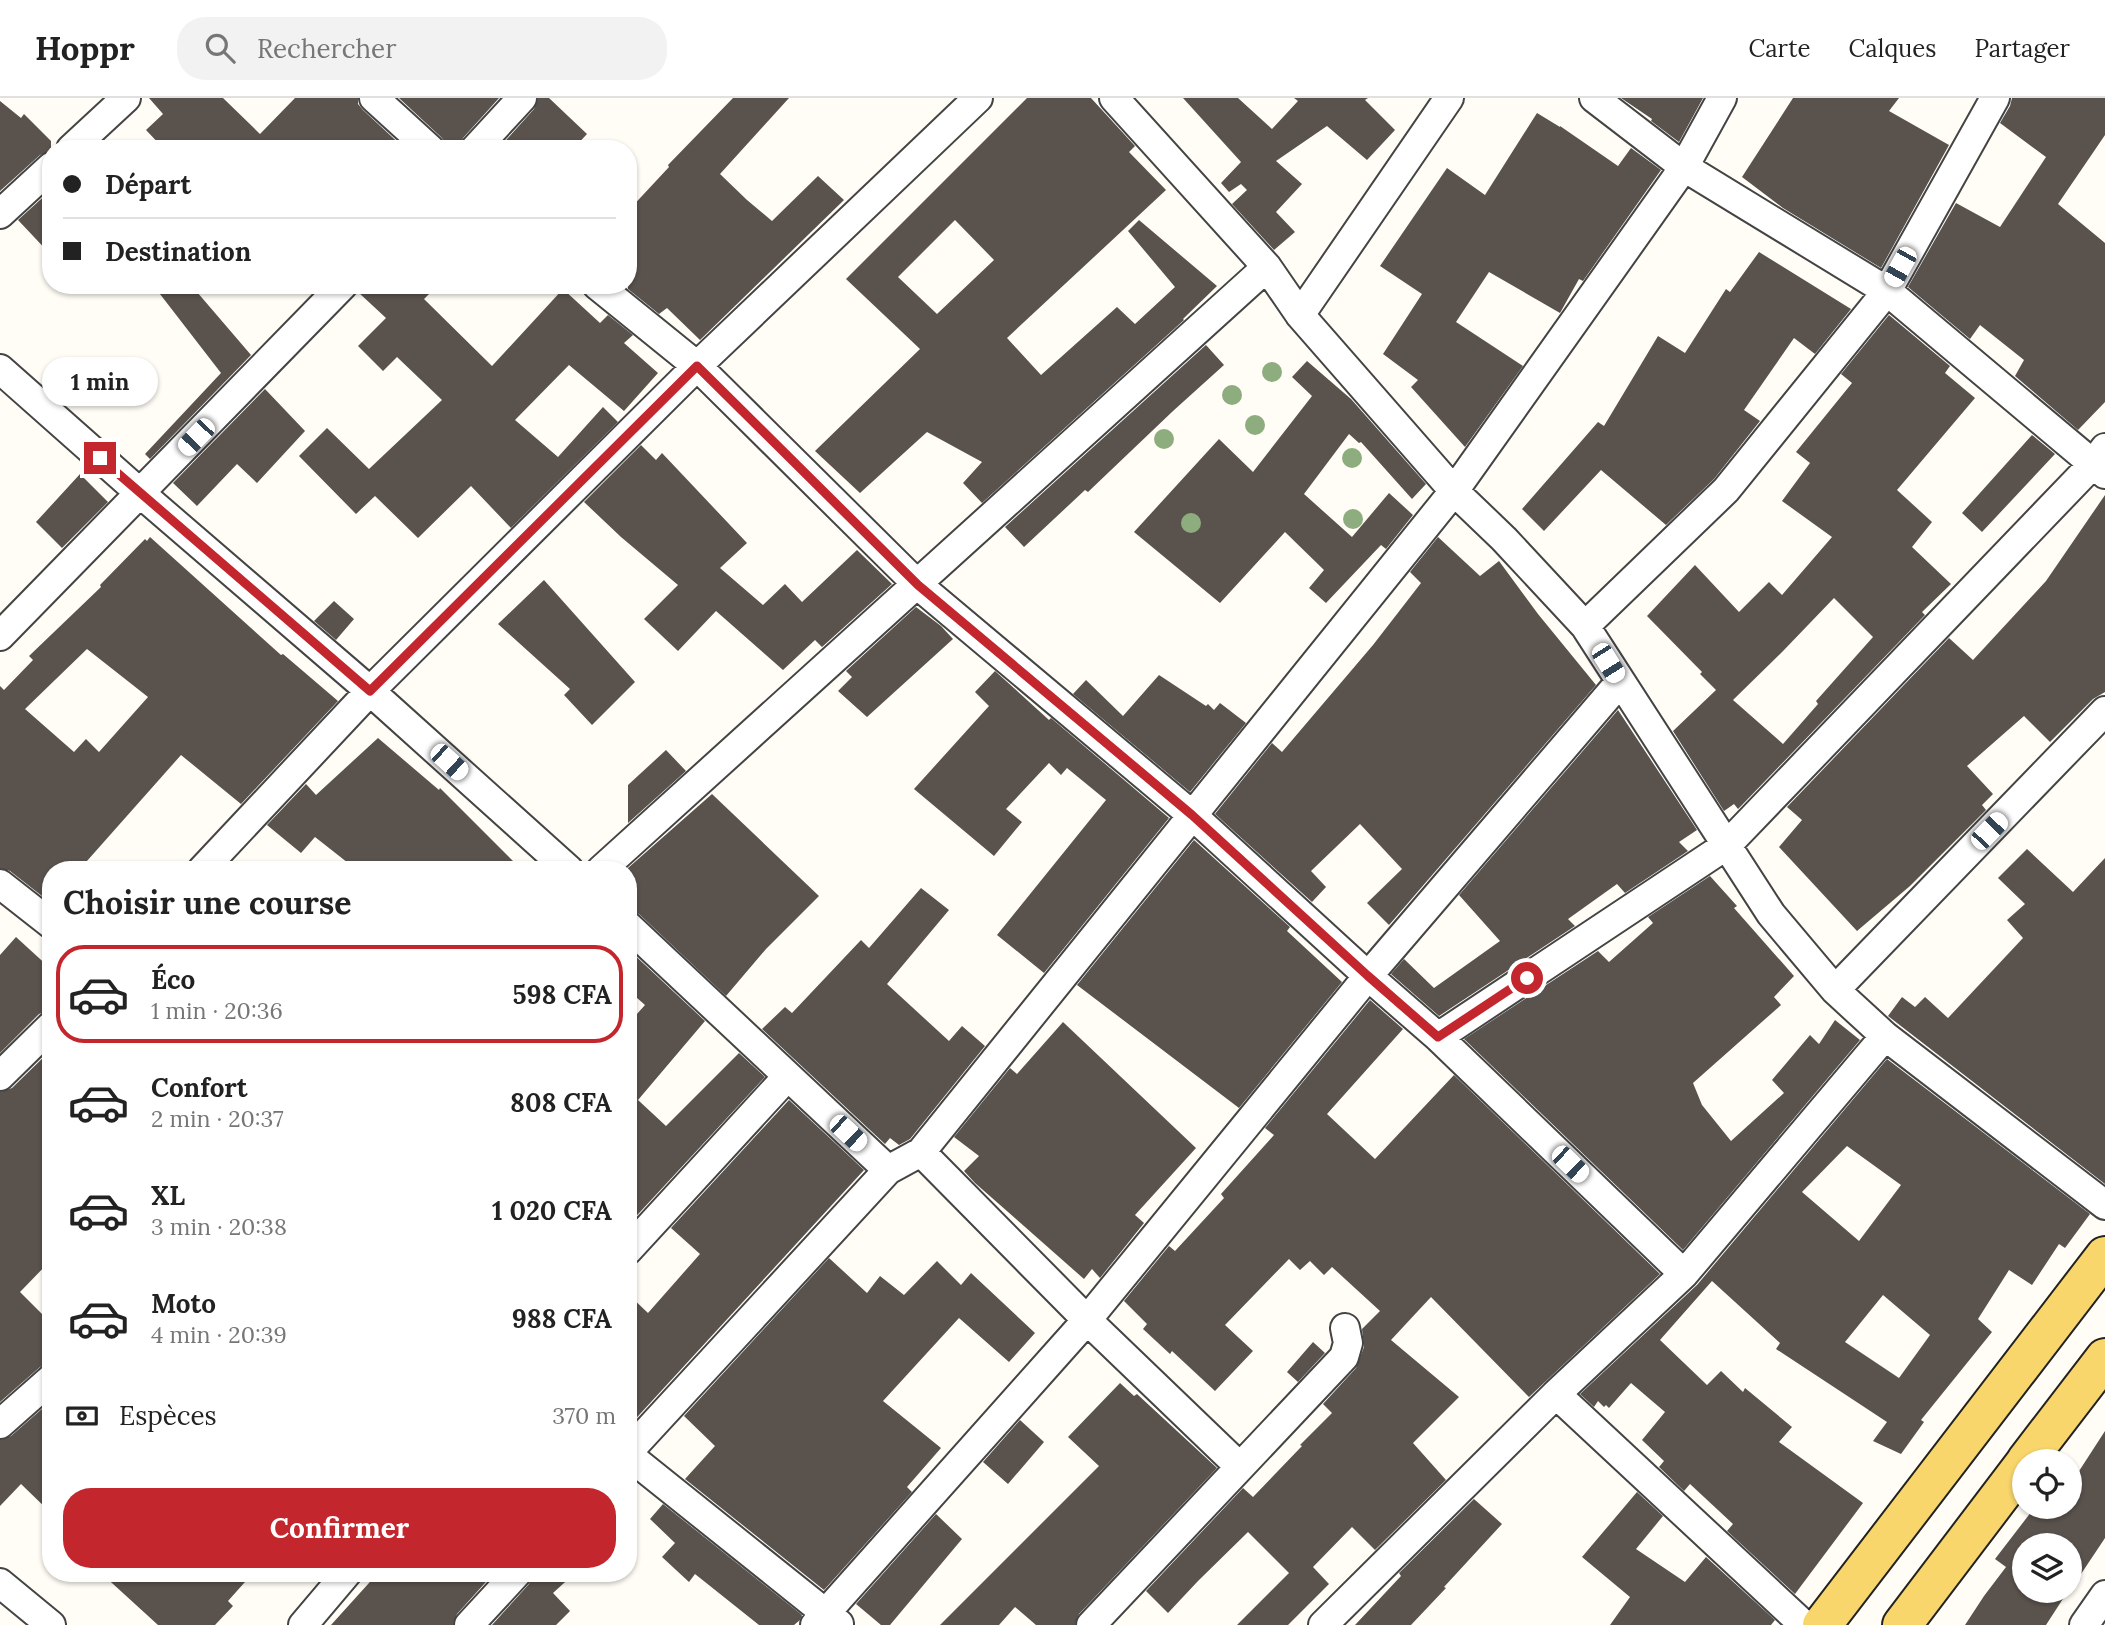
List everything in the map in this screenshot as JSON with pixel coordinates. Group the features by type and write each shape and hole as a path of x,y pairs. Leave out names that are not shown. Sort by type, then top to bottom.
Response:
{"main road":[{"path":"1822,1625 2105,1256"},
{"path":"2036,1449 2105,1358"},
{"path":"1902,1625 2012,1480"}],"street":[{"path":"81,140 126,98"},
{"path":"374,98 420,140"},
{"path":"483,140 522,98"},
{"path":"210,861 370,691 697,366 978,98"},
{"path":"1114,98 1266,267 1300,315 1454,491 1504,539 1585,626 1771,914 1835,990 1885,1036 2105,1205"},
{"path":"1300,315 1449,98"},
{"path":"1438,1037 1727,845 2101,462 1887,291 1684,167 1594,98"},
{"path":"637,1443 888,1170 921,1152 1454,491 1684,167 1722,98"},
{"path":"1585,626 1726,490 1887,291 1995,98"},
{"path":"0,214 42,175"},
{"path":"611,861 1266,267"},
{"path":"0,636 334,294"},
{"path":"608,294 697,366 918,585 1192,815 1438,1037 1684,1273"},
{"path":"0,369 370,691 559,861"},
{"path":"637,1461 827,1621 1087,1320 1368,976 1620,682"},
{"path":"1835,990 2105,711"},
{"path":"0,884 42,917"},
{"path":"637,935 888,1170"},
{"path":"0,1076 42,1036"},
{"path":"1333,1622 1556,1394 1684,1273 1885,1036"},
{"path":"637,1240 787,1077"},
{"path":"921,1152 1087,1320 1240,1467"},
{"path":"1091,1625 1344,1357 1348,1343 1345,1328"},
{"path":"0,1424 42,1387"},
{"path":"1556,1394 1804,1625"},
{"path":"303,1625 339,1582"},
{"path":"469,1625 509,1582"},
{"path":"0,1583 51,1625"},
{"path":"2084,1625 2105,1595"}],"building":[{"path":"149,98 223,98 260,134 295,98 358,98 358,104 363,110 395,140 155,140 146,130 163,114"},
{"path":"399,98 499,98 462,140 444,140"},
{"path":"538,98 549,98 587,134 581,140 506,140 534,109"},
{"path":"733,98 789,98 720,174 772,221 818,176 844,200 700,340 667,308 659,314 634,294 637,294 637,201"},
{"path":"1027,98 1091,98 1135,146 1129,152 1166,190 1007,338 1041,375 1117,307 1135,324 1175,287 1128,231 1139,220 1217,286 1184,320 982,503 963,483 982,462 927,432 860,493 815,451 920,349 846,279","holes":["955,220 994,260 937,314 898,277"]},
{"path":"1183,98 1238,98 1272,129 1298,101 1294,98 1368,98 1365,100 1395,130 1367,160 1327,126 1276,161 1302,184 1276,212 1295,232 1274,250 1232,204 1247,190 1241,184 1229,192 1221,183 1241,162"},
{"path":"1621,98 1703,98 1679,142"},
{"path":"1793,98 1899,98 1889,111 1949,145 1881,268 1783,208 1742,177"},
{"path":"2012,98 2105,98 2105,135 2058,204 2105,243 2105,402 2078,430 2015,376 2024,360 1980,325 1970,339 1908,287 1956,203 2000,227 2046,157 2000,123"},
{"path":"0,101 21,118 24,114 50,140 42,140 42,154 0,191"},
{"path":"1537,113 1618,166 1631,148 1661,170 1583,281 1579,279 1560,313 1489,272 1456,322 1523,366 1465,447 1411,387 1418,380 1383,354 1422,294 1380,266 1447,168 1485,195"},
{"path":"42,198 42,245 18,220"},
{"path":"1759,252 1851,309 1815,354 1794,338 1744,410 1760,421 1714,479 1666,525 1601,470 1544,531 1522,509 1598,422 1604,426 1658,336 1685,353 1726,289 1730,292"},
{"path":"160,294 199,294 251,355 150,459 145,454 221,373"},
{"path":"360,294 429,294 424,299 492,366 558,294 568,294 600,323 608,315 633,335 624,343 658,373 624,411 569,365 515,420 558,457 603,407 618,422 511,528 471,486 418,538 375,496 356,514 299,456 327,428 369,469 442,400 397,357 383,371 358,346 386,318"},
{"path":"1889,315 1950,366 1945,373 1975,398 1897,490 1932,522 1912,547 1951,584 1922,612 1925,615 1738,809 1734,804 1724,811 1673,731 1716,690 1647,616 1695,565 1739,612 1769,582 1782,595 1832,537 1782,501 1810,463 1796,452 1852,383 1841,374","holes":["1834,598 1873,637 1816,701 1818,704 1783,744 1733,700"]},
{"path":"1206,345 1224,365 1088,492 1085,490 1024,547 1005,527"},
{"path":"1307,361 1351,399 1426,484 1412,499 1361,442 1349,434 1304,494 1352,537 1389,493 1413,515 1386,549 1381,545 1326,603 1309,588 1324,570 1285,532 1220,603 1134,532 1219,439 1253,472 1312,396 1292,377"},
{"path":"265,389 305,431 257,483 237,464 197,506 173,483"},
{"path":"2032,435 2055,454 1982,532 1962,513"},
{"path":"641,445 656,460 662,453 747,543 720,568 763,605 785,584 802,602 857,550 892,584 822,647 815,640 783,670 716,611 678,651 644,619 678,585 584,502"},
{"path":"80,474 108,502 62,548 36,522"},
{"path":"2105,495 2105,692 2093,699 2050,742 2024,716 1967,766 1993,794 1982,805 1986,810 1910,886 1857,931 1779,847 1802,820 1787,807 1949,638 1973,660 2046,581"},
{"path":"150,537 281,655 338,701 241,804 181,755 87,861 42,861 42,896 10,871 0,868 0,686 4,690 33,660 29,656 101,587 145,539 147,541","holes":["87,649 148,697 99,752 86,739 74,752 25,709"]},
{"path":"1438,537 1480,576 1499,561 1596,685 1389,925 1367,903 1402,869 1360,824 1311,871 1326,887 1312,902 1215,814 1272,743 1282,752 1373,645 1421,583 1410,572"},
{"path":"544,580 635,682 592,725 564,695 570,689 498,624"},
{"path":"334,601 354,619 336,640 314,621"},
{"path":"916,607 953,639 867,717 838,691 852,677 846,671"},
{"path":"995,671 1049,720 1051,718 1169,818 1044,973 997,935 1106,800 1067,768 1061,775 1049,763 1006,809 1022,822 994,856 914,789 989,706 975,692"},
{"path":"1159,675 1214,710 1220,703 1246,723 1190,792 1073,694 1086,680 1123,716"},
{"path":"1618,710 1697,830 1679,842 1688,851 1625,893 1617,884 1568,919 1575,926 1439,1016 1391,974 1404,959 1434,988 1500,941 1459,895"},
{"path":"378,738 439,790 440,788 513,861 346,861 315,837 301,853 267,825 306,784 316,795"},
{"path":"666,750 686,771 628,823 628,785"},
{"path":"712,794 819,896 766,949 726,996 637,913 636,861"},
{"path":"1194,840 1290,927 1287,931 1342,982 1239,1108 1077,985"},
{"path":"2027,849 2073,892 2105,858 2105,1184 1888,1016 1902,997 1915,1007 1925,997 1948,1018 2023,938 2007,920 2025,904 1998,878"},
{"path":"1710,876 1737,906 1734,908 1794,976 1774,997 1781,1005 1693,1083 1702,1105 1731,1141 1784,1093 1772,1080 1810,1035 1819,1044 1835,1020 1860,1040 1683,1250 1464,1039 1598,951 1609,962 1653,923 1648,917"},
{"path":"921,888 949,910 887,984 949,1041 962,1026 985,1046 910,1139 899,1145 890,1138 885,1144 762,1029 785,1007 792,1013 861,940 869,948"},
{"path":"16,937 42,961 42,1013 0,1053 0,955"},
{"path":"637,957 705,1021 638,1100 666,1126 739,1053 765,1077 637,1215 637,1014 645,1005 637,998"},
{"path":"1370,1000 1403,1029 1327,1114 1375,1159 1454,1075 1660,1274 1529,1397 1431,1297 1391,1340 1459,1397 1413,1443 1446,1480 1375,1550 1352,1527 1313,1567 1329,1584 1288,1625 1237,1625 1289,1573 1248,1532 1168,1613 1146,1591 1243,1488 1253,1497 1332,1413 1323,1404 1356,1368 1364,1347 1362,1329 1380,1311 1332,1267 1324,1275 1310,1261 1300,1270 1289,1259 1225,1325 1253,1351 1215,1391 1172,1351 1170,1354 1143,1329 1147,1324 1124,1301 1169,1246 1175,1251 1224,1198 1221,1194 1274,1135 1265,1128"},
{"path":"1063,1022 1196,1148 1135,1215 1144,1223 1100,1278 1092,1269 1084,1279 975,1183 964,1171 979,1156 954,1137 1010,1068 1017,1074"},
{"path":"42,1059 42,1269 20,1292 42,1314 42,1366 0,1402 0,1092 12,1088"},
{"path":"1887,1059 2090,1214 2065,1248 2059,1244 2032,1285 2009,1270 1978,1319 1992,1332 1921,1420 1924,1422 1901,1454 1873,1441 1887,1422 1776,1349 1780,1343 1712,1281 1660,1340 1707,1385 1721,1371 1743,1392 1745,1388 1792,1427 1779,1442 1863,1503 1795,1594 1727,1531 1733,1524 1690,1484 1684,1491 1659,1467 1664,1461 1642,1440 1665,1412 1631,1383 1609,1408 1598,1401 1594,1407 1580,1394 1697,1285","holes":["1847,1146 1901,1185 1859,1241 1802,1192","1883,1295 1930,1335 1899,1378 1845,1342"]},
{"path":"789,1100 864,1170 637,1417 637,1303 648,1313 700,1254 671,1228"},
{"path":"829,1258 867,1293 880,1276 904,1295 937,1261 961,1285 971,1273 1035,1333 1009,1362 959,1318 883,1401 941,1448 907,1487 912,1492 824,1590 685,1479 715,1446 684,1416"},
{"path":"1313,1342 1325,1353 1298,1382 1287,1372"},
{"path":"1120,1383 1134,1396 1137,1394 1217,1468 1079,1614 1075,1625 1036,1625 1015,1607 999,1625 940,1625 1099,1466 1068,1437"},
{"path":"42,1409 42,1504 21,1484 0,1506 0,1440 11,1436"},
{"path":"1020,1420 1044,1442 1008,1484 983,1462"},
{"path":"2105,1431 2105,1538 2082,1572 2082,1533 2015,1533 2026,1519 2082,1519 2082,1466"},
{"path":"1637,1492 1663,1516 1636,1549 1685,1582 1706,1557 1775,1620 1771,1625 1610,1625 1630,1597 1582,1557"},
{"path":"1474,1499 1502,1524 1444,1587 1446,1588 1411,1625 1355,1625 1401,1576 1399,1573"},
{"path":"663,1504 802,1615 800,1620 794,1625 759,1625 695,1574 689,1582 662,1557 675,1543 650,1519"},
{"path":"936,1514 962,1539 890,1625 881,1625 856,1604"},
{"path":"2012,1537 2012,1603 2060,1603 2046,1625 1965,1625 2006,1567 1995,1559"},
{"path":"111,1582 245,1582 228,1601 233,1606 215,1625 158,1625"},
{"path":"370,1582 486,1582 457,1614 453,1625 331,1625"},
{"path":"565,1582 553,1593 570,1611 556,1625 492,1625 529,1584"}],"route":[{"path":"100,458 370,691 697,366 918,585 1192,815 1438,1037 1527,978"}]}
